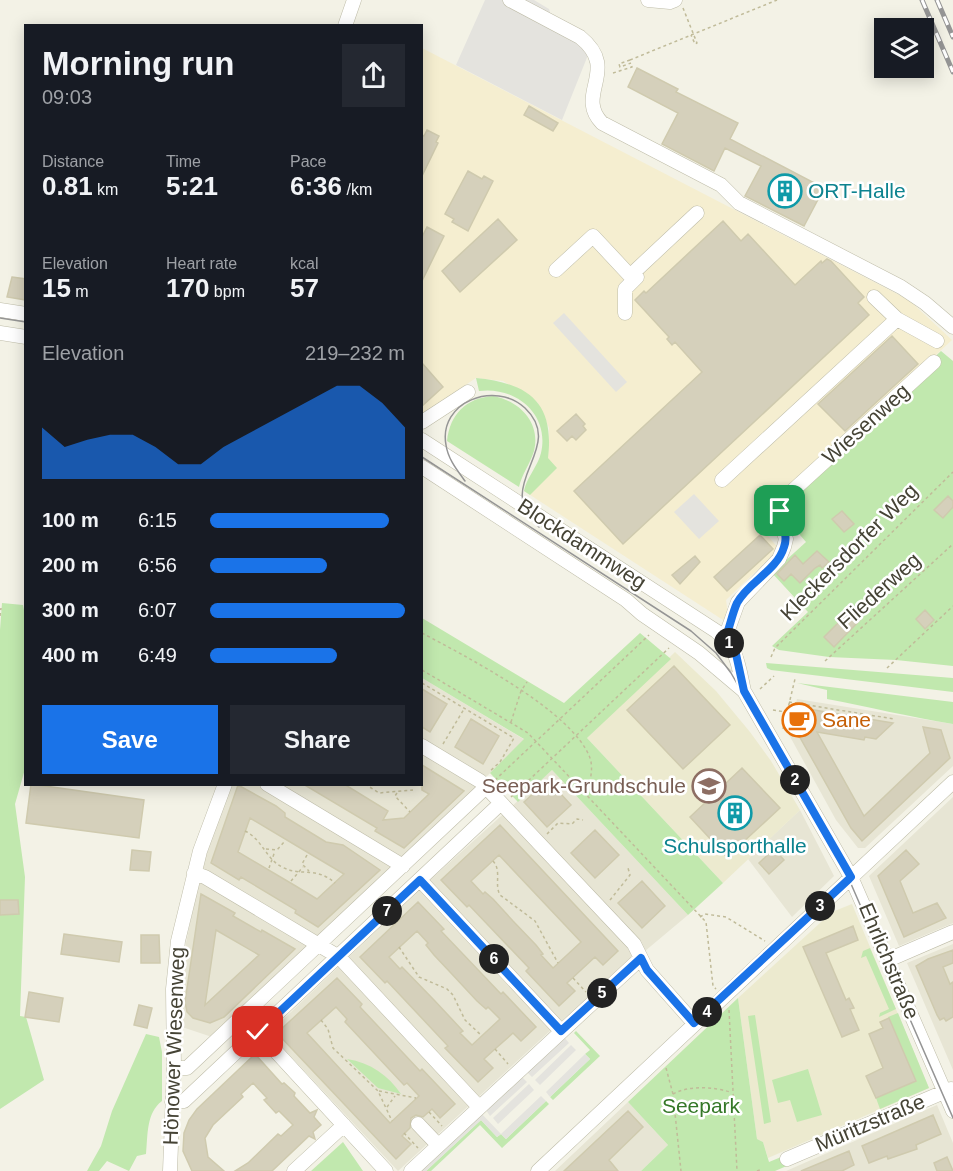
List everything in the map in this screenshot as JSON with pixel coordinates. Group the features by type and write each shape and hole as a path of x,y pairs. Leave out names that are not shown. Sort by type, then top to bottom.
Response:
{"street":[{"path":"346,24 354,0"},
{"path":"510,0 580,37 596,53 599,66 592,106 596,117 602,123 721,185 739,203 901,287 925,303 953,327"},
{"path":"648,0 670,2 675,0"},
{"path":"625,313 626,289 637,278 633,273 697,213"},
{"path":"556,270 593,236 634,280"},
{"path":"874,297 897,319 937,341"},
{"path":"0,310 24,314"},
{"path":"722,480 897,319"},
{"path":"0,333 24,337"},
{"name":"Wiesenweg","path":"725,639 738,602 779,559 786,539 780,521 780,511 789,494 934,362"},
{"path":"423,421 468,392"},
{"name":"Blockdammweg","path":"423,441 725,639 736,654 744,691"},
{"name":"Blockdammweg","path":"423,468 626,600 716,666 744,691"},
{"path":"716,666 736,654"},
{"name":"Ehrlichstraße","path":"744,691 851,877 949,1090 953,1111"},
{"path":"423,747 478,780 489,781 634,944 647,970 694,1023"},
{"path":"174,1068 187,1068 320,946 489,781"},
{"path":"540,1170 953,782"},
{"name":"Hönower Wiesenweg","path":"170,1171 174,1068 173,980 181,928 194,873 224,786"},
{"path":"270,786 403,866"},
{"path":"172,1101 184,1101 506,800"},
{"path":"194,873 339,957 479,1107"},
{"path":"420,880 561,1031"},
{"path":"888,960 953,932"},
{"path":"411,1171 641,958"},
{"path":"258,1032 386,1171"},
{"name":"Müritzstraße","path":"787,1159 949,1090"},
{"path":"418,1124 438,1145"},
{"path":"294,1171 344,1125"}],"path":[{"path":"680,0 697,43 695,44 692,36"},
{"path":"613,73 632,67 630,63 620,67 619,64 777,0"},
{"name":"Kleckersdorfer Weg","path":"771,657 775,648 953,472"},
{"name":"Fliederweg","path":"825,661 953,544"},
{"path":"887,668 953,606"},
{"path":"0,616 1,608"},
{"path":"489,781 537,742 646,640 652,631"},
{"path":"423,634 521,691 560,720 575,736 591,760 587,795"},
{"path":"506,800 664,655 671,645"},
{"path":"423,671 528,733 706,922 713,986 720,993"},
{"path":"760,689 774,676"},
{"path":"783,729 795,678"},
{"path":"511,723 521,691 527,682"},
{"path":"423,684 514,738 489,781"},
{"path":"789,702 894,719"},
{"path":"443,744 464,709"},
{"path":"773,710 787,712"},
{"path":"368,786 379,793 413,790"},
{"path":"395,796 398,791"},
{"path":"388,792 410,812"},
{"path":"546,834 558,823 572,824 577,819 583,820"},
{"path":"245,831 255,837 283,868 325,875 335,883"},
{"path":"269,868 276,850 285,842"},
{"path":"265,849 276,850"},
{"path":"307,855 302,864 310,872"},
{"path":"493,861 498,870 497,890 500,895 535,921 558,963"},
{"path":"291,881 304,867"},
{"path":"609,901 630,875 628,868"},
{"path":"700,917 705,914 726,917 762,938 767,944"},
{"path":"399,947 419,976 447,988 458,1003 465,1020 482,1036"},
{"path":"573,978 586,992"},
{"path":"729,1005 731,1092 737,1171"},
{"path":"321,1020 328,1029 333,1048 378,1091 392,1121"},
{"path":"495,1049 508,1064"},
{"path":"666,1065 672,1094 681,1171"},
{"path":"672,1094 678,1091 707,1088 731,1092"},
{"path":"378,1091 417,1098"},
{"path":"386,1108 396,1096"},
{"path":"429,1112 442,1126"},
{"path":"404,1133 419,1148"},
{"path":"757,1171 762,1169"}],"shaded area":[{"path":"485,0 534,0 549,9 551,16 594,40 562,120 456,65"},
{"path":"423,49 909,300 952,340 768,512 762,529 779,549 726,600 728,614 723,620 524,491 548,458 549,428 538,403 503,381 476,378 423,413"},
{"path":"564,313 627,382 616,392 553,323"},
{"path":"694,494 719,521 699,539 674,512"},
{"name":"Seepark-Grundschule","path":"675,652 716,691 750,732 771,761 800,810 723,883 587,738"},
{"path":"423,679 525,740 212,1037 182,1027 186,943 201,870 230,786 423,786"},
{"path":"797,699 953,724 953,766 865,848 858,848 836,820 788,733"},
{"path":"552,770 688,915 552,1029 398,1171 269,1033 418,891"},
{"path":"953,797 953,923 899,946 869,876"},
{"path":"800,810 834,876 792,917 748,859"},
{"path":"852,904 929,1088 768,1158 763,1142 757,1139 738,998 832,912"},
{"path":"953,944 953,1070 907,963"},
{"path":"564,1037 569,1043 532,1077 527,1072"},
{"path":"571,1045 576,1050 540,1085 535,1080"},
{"path":"585,1054 590,1059 550,1097 546,1092"},
{"path":"522,1077 527,1082 490,1116 486,1110"},
{"path":"529,1084 534,1090 498,1124 493,1118"},
{"path":"541,1096 546,1101 506,1139 501,1134"},
{"path":"628,1102 668,1145 641,1171 555,1171"},
{"path":"937,1105 953,1143 953,1171 786,1171"},
{"path":"479,1111 501,1134 497,1137 481,1120 426,1171 415,1171"}],"green space":[{"path":"941,351 953,361 953,666 896,660 829,657 779,650 772,646 808,612 772,573 806,542 775,506"},
{"path":"476,378 523,390 534,398 542,409 547,422 549,438 548,458 557,468 530,495 524,491 538,462 542,439 535,415 517,398 505,393 479,391"},
{"path":"493,396 520,408 534,431 534,451 519,487 447,441 452,423 461,409 475,400"},
{"path":"2,603 23,605 24,772 15,804 25,877 20,1016 26,1017 44,1080 0,1109 0,630"},
{"path":"423,619 564,703 640,633 671,659 587,738 723,883 688,915 552,770 518,802 490,773 524,739 423,679"},
{"path":"766,663 953,678 953,692 771,670 767,668"},
{"path":"797,683 953,702 953,724 827,699 827,690"},
{"path":"870,948 896,1009 879,1017 880,1013 889,1009 866,956 861,958 863,951"},
{"name":"Seepark","path":"738,998 757,1139 763,1142 769,1162 786,1155 789,1165 775,1171 641,1171 668,1145 628,1102"},
{"path":"898,1013 929,1088 880,1109 876,1098 915,1081 888,1017"},
{"path":"755,1015 771,1122 764,1124 748,1016"},
{"path":"576,1031 600,1056 553,1100 550,1097 590,1059 585,1054 590,1050 574,1033"},
{"path":"146,1034 159,1037 162,1052 162,1101 150,1118 146,1154 137,1156 129,1171 107,1161 99,1171 87,1171 101,1146 112,1111"},
{"path":"347,1059 364,1063 378,1071 401,1094 378,1088"},
{"path":"808,1069 822,1115 797,1122 790,1100 778,1103 772,1080"},
{"path":"546,1101 549,1104 502,1148 480,1125 431,1171 426,1171 481,1120 497,1137 501,1134 506,1139"},
{"path":"343,1142 363,1171 311,1171"}],"building":[{"path":"637,68 678,89 676,92 738,123 730,139 824,188 804,226 745,196 761,166 725,148 714,171 662,144 678,113 628,87"},
{"path":"529,106 558,123 553,131 524,115"},
{"path":"427,130 439,136 423,174 423,136"},
{"path":"468,171 482,179 484,176 493,181 468,231 452,222 454,219 445,214"},
{"path":"498,219 517,240 460,292 442,271"},
{"path":"723,221 741,241 748,234 795,285 821,261 822,263 827,259 831,261 864,297 858,303 869,315 623,544 574,491 702,372 675,342 672,345 667,339 669,337 635,300 644,291 646,293"},
{"path":"427,227 444,236 423,279 423,235"},
{"path":"12,277 24,279 24,300 7,297"},
{"path":"892,336 918,364 845,431 818,404"},
{"path":"423,364 443,387 423,405"},
{"path":"576,414 585,424 583,426 586,430 576,440 572,436 567,441 557,431"},
{"path":"948,496 953,501 953,507 943,518 934,510"},
{"path":"842,511 854,524 844,532 832,519"},
{"path":"760,535 773,549 727,591 714,577"},
{"path":"817,551 829,562 822,568 820,565 815,568 800,583 791,574 784,581 777,574 795,555 803,564"},
{"path":"695,556 700,562 680,584 672,575"},
{"path":"853,608 862,618 834,647 824,637"},
{"path":"925,610 934,620 925,629 916,619"},
{"path":"674,666 730,725 683,769 627,710"},
{"path":"423,690 447,704 430,732 423,728"},
{"path":"796,707 893,723 876,739 865,737 864,740 817,732 864,816 930,753 923,727 941,730 950,758 862,841 851,828 793,725"},
{"path":"471,719 499,736 483,764 455,747"},
{"path":"423,766 464,791 404,848 375,831 377,828 306,786 347,786 388,811 383,820 404,818 429,794 422,790"},
{"name":"Schulsporthalle","path":"742,768 780,808 727,857 690,817"},
{"path":"548,780 571,805 547,827 524,802"},
{"path":"31,786 144,800 139,838 26,823"},
{"path":"238,786 276,806 285,813 285,817 326,842 343,845 380,870 318,927 295,913 296,910 241,877 239,880 211,863","holes":["250,818 344,874 317,899 238,852"]},
{"path":"500,825 618,951 603,965 595,957 567,983 575,991 559,1006 526,971 529,968 469,905 467,907 441,880","holes":["499,855 581,942 553,968 541,955 543,954 536,945 493,899 485,892 483,894 471,881"]},
{"path":"595,830 619,855 595,878 571,853"},
{"path":"774,849 784,860 769,874 759,863"},
{"path":"132,850 151,852 149,871 130,870"},
{"path":"906,850 919,864 900,881 913,913 937,903 946,918 904,937 878,876"},
{"path":"642,881 665,906 642,928 618,903"},
{"path":"201,894 235,913 233,916 295,949 224,1017 210,1023 193,1018 187,1012 185,1002","holes":["216,930 259,955 205,1005"]},
{"path":"0,900 18,900 19,914 0,915"},
{"path":"418,902 444,929 441,931 536,1027 521,1041 513,1033 484,1059 493,1068 478,1082 445,1048 448,1046 387,981 385,983 360,957","holes":["417,931 428,943 426,945 434,955 477,1001 486,1009 488,1007 500,1019 472,1045 460,1033 463,1031 434,1000 389,957"]},
{"path":"853,926 858,940 826,953 846,1000 849,998 854,1008 850,1009 859,1030 842,1037 803,947"},
{"path":"64,934 122,942 119,962 61,954"},
{"path":"141,935 159,935 160,963 141,963"},
{"path":"953,950 953,963 943,967 950,984 953,982 953,1017 946,1021 944,1018 940,1020 937,1015 916,966"},
{"path":"337,978 362,1004 360,1007 420,1071 422,1069 455,1104 440,1118 432,1109 423,1117 416,1115 411,1118 410,1128 402,1136 411,1144 396,1159 277,1033","holes":["336,1007 347,1019 345,1022 404,1085 407,1083 419,1096 390,1123 307,1033"]},
{"path":"29,992 63,998 59,1022 25,1017"},
{"path":"139,1005 152,1008 147,1028 134,1025"},
{"path":"889,1018 916,1081 876,1098 866,1076 883,1068 869,1034 883,1028 880,1022"},
{"path":"255,1054 282,1084 284,1083 295,1093 294,1096 310,1113 317,1110 314,1117 321,1125 313,1132 315,1139 309,1136 272,1171 235,1171 248,1163 278,1134 281,1136 293,1125 279,1111 276,1113 264,1100 267,1098 253,1083 241,1094 243,1097 213,1125 205,1138 208,1157 224,1171 192,1171 183,1151 184,1133 189,1120 197,1109"},
{"path":"628,1111 643,1127 609,1160 618,1171 564,1171"},
{"path":"933,1115 941,1134 916,1145 917,1149 869,1163 862,1146"},
{"path":"849,1151 854,1165 842,1171 801,1171"},
{"path":"947,1157 953,1171 937,1171 934,1163"}],"tram line":[{"path":"0,318 24,322"},
{"path":"465,481 453,464 447,450 446,430 451,417 471,400 485,396 499,396 513,400 525,408 536,423 538,438 524,481 522,496 526,511 539,527"},
{"path":"423,458 691,631 716,653 731,673 848,877 953,1118"}],"railway":[{"path":"922,0 953,72"},
{"path":"937,0 953,37"}],"place":[{"name":"ORT-Halle","path":"785,191"},
{"name":"Sane","path":"799,720"},
{"name":"Seepark-Grundschule","path":"709,786"},
{"name":"Schulsporthalle","path":"735,813"}],"route":[{"path":"258,1032 420,880 561,1031 641,958 647,970 694,1023 849,879 851,877 744,691 736,654 725,639 738,602 779,559 786,539 780,521 780,511"}]}
